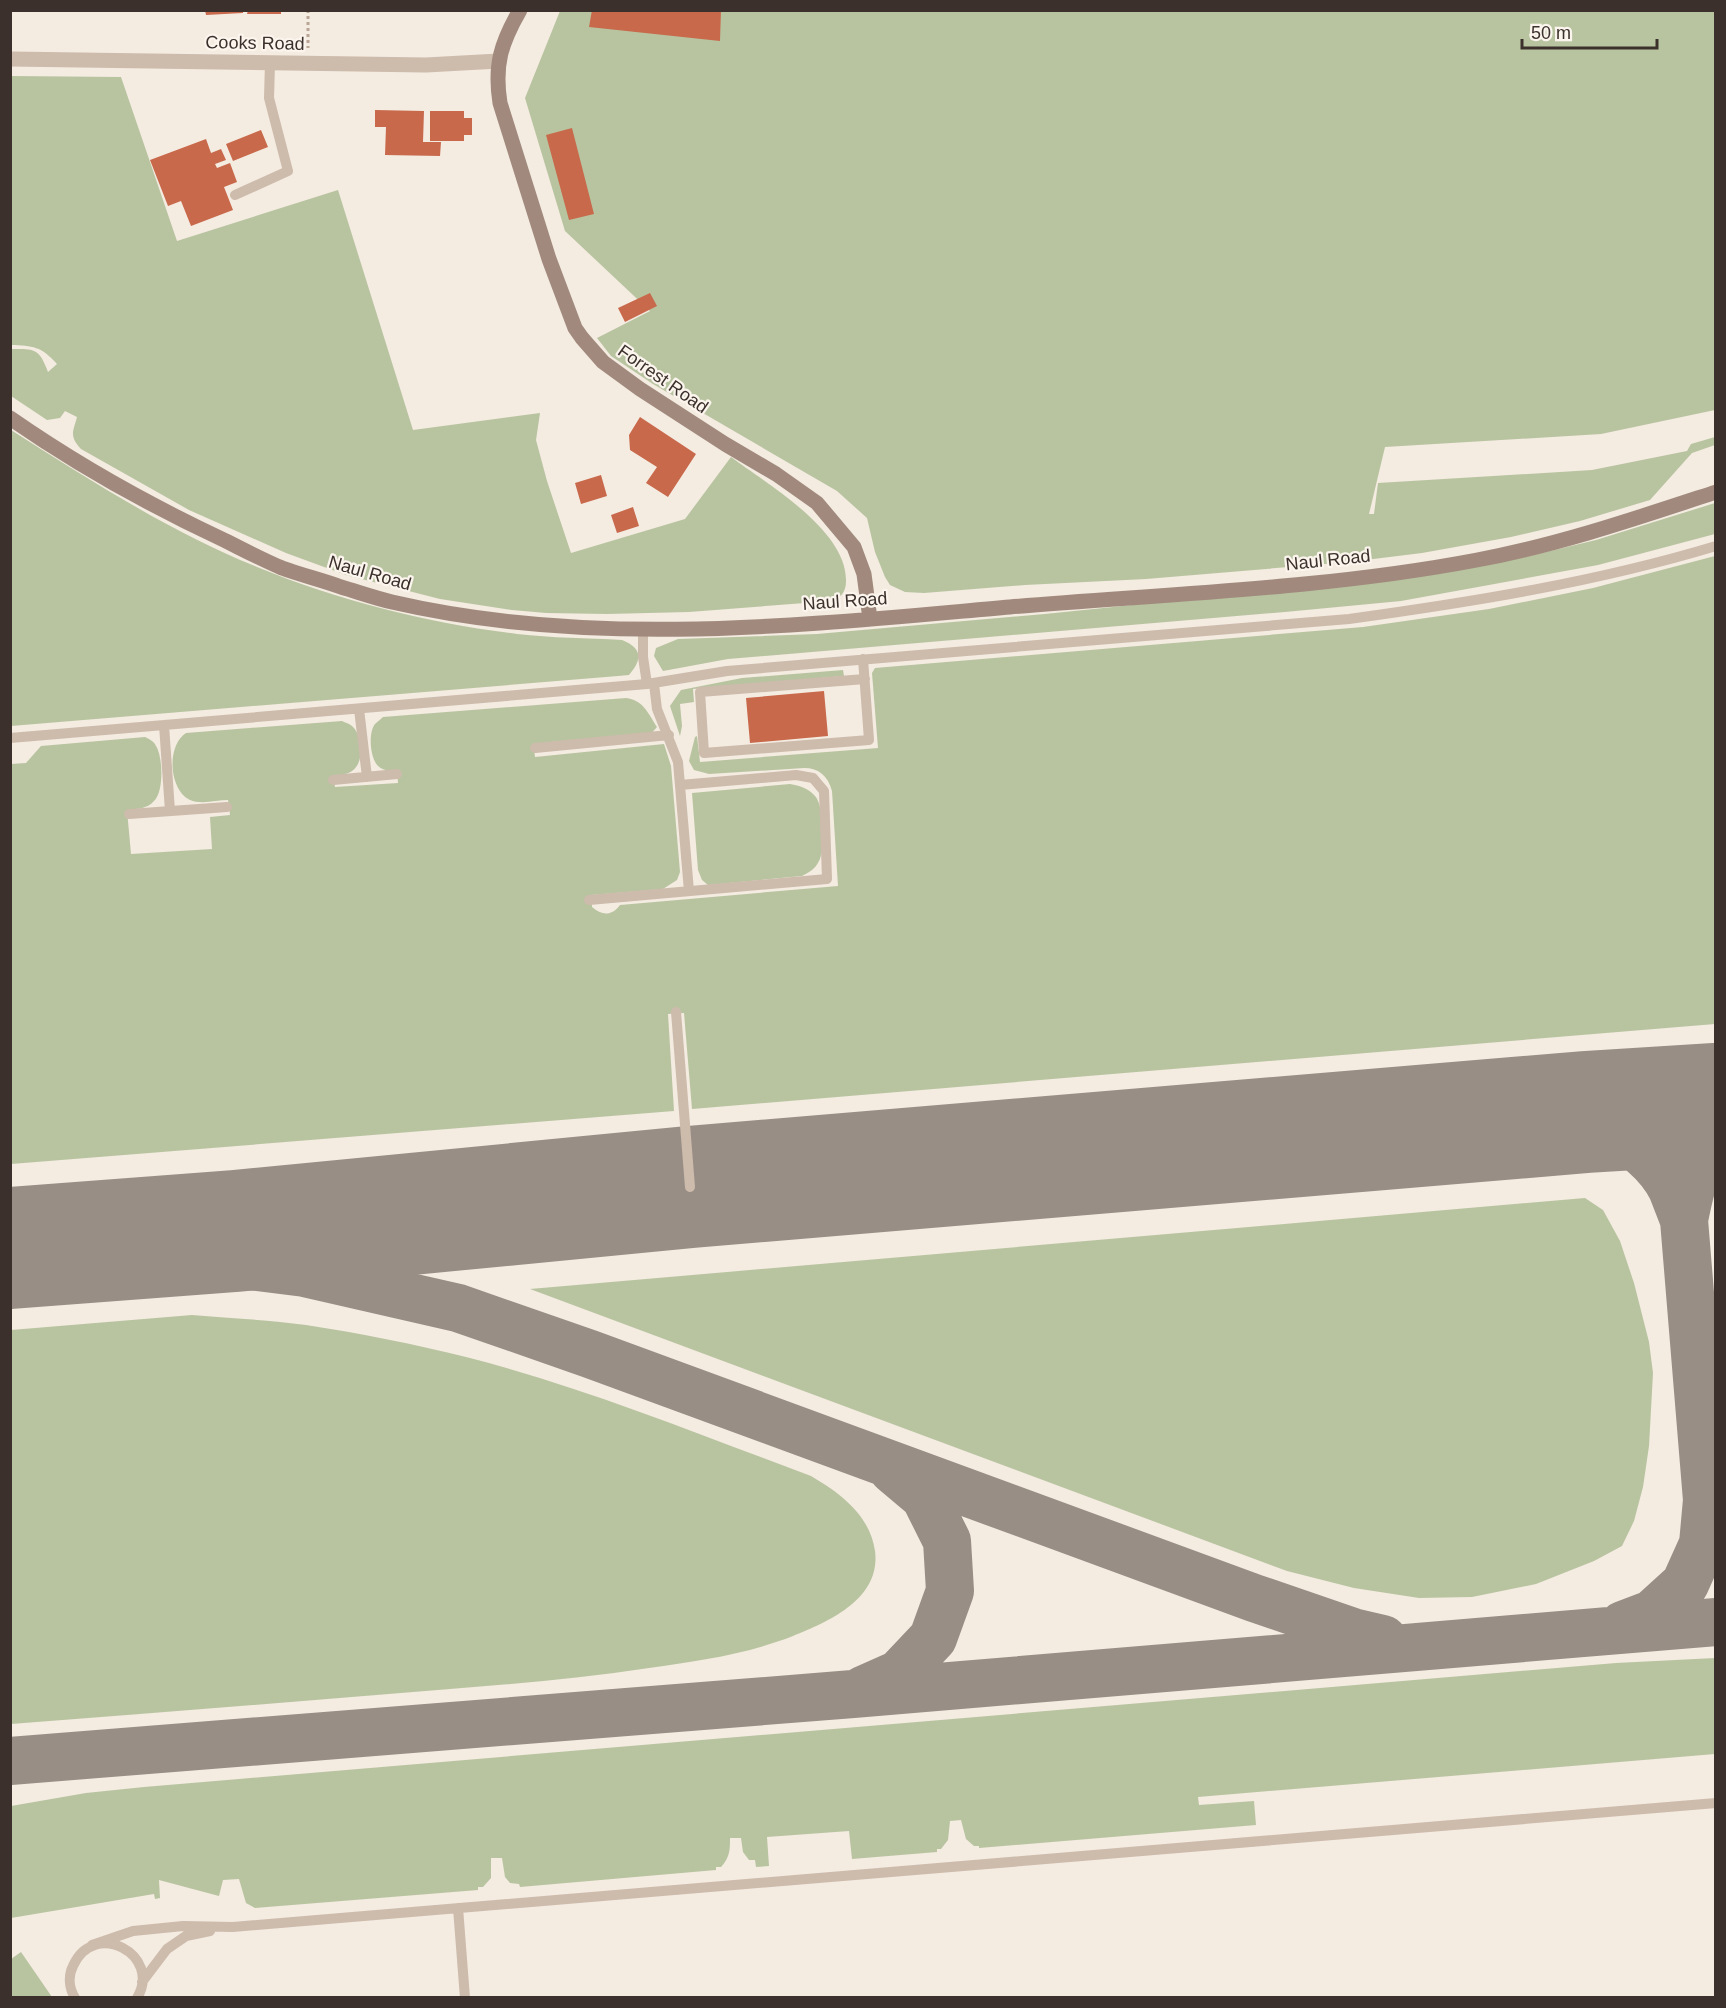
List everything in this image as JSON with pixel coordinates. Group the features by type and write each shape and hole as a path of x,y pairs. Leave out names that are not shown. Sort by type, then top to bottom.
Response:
{"street":[{"name":"Forrest Road","path":"520,10 507,32 498,61 496,81 500,103 549,259 572,320 582,338 603,362 640,389 776,474 817,503 854,547 864,574 870,619"},
{"name":"Cooks Road","path":"10,60 426,65 498,61"},
{"name":"Naul Road","path":"10,418 52,447 135,496 283,568 390,602 502,622 579,629 756,627 1359,578 1438,567 1515,552 1594,531 1716,492"}],"lane":[{"path":"235,195 288,171 269,98 270,63"},
{"path":"10,738 651,684 727,671 1361,617 1431,608 1618,572 1716,546"},
{"path":"643,630 643,657 657,709 678,762 689,891"},
{"path":"863,659 865,679 869,740 704,753 700,692 865,679"},
{"path":"359,709 367,777"},
{"path":"164,725 170,811"},
{"path":"535,748 669,735"},
{"path":"333,780 397,774"},
{"path":"590,900 827,879 824,791 813,778 796,775 680,785"},
{"path":"129,814 227,807"},
{"path":"676,1012 690,1187"},
{"path":"137,1998 142,1983 167,1949 186,1936 234,1927 1716,1803"},
{"path":"458,1908 465,1998"},
{"path":"74,1996 70,1982 71,1970 83,1951 92,1946 133,1931 183,1926 234,1927"},
{"path":"92,1946 113,1944 123,1947 138,1962 142,1972 142,1983"}],"path":[{"path":"308,10 309,64"}],"green space":[{"path":"560,11 1715,11 1715,410 1601,434 1385,447 1369,514 1374,514 1378,483 1592,470 1687,451 1691,444 1715,437 1715,445 1692,453 1650,500 1580,521 1511,537 1422,553 1349,562 1146,579 924,593 905,592 890,585 885,577 875,552 867,518 837,491 653,384 611,356 597,338 650,311 565,231 525,98"},
{"path":"10,76 121,77 177,241 338,190 413,430 540,413 536,440 571,553 685,519 731,457 783,495 820,526 834,544 843,562 846,581 844,591 838,598 831,601 689,612 607,614 512,610 440,599 346,575 286,553 189,510 81,449 73,437 77,417 65,411 60,418 47,420 11,396 11,349 26,349 39,354 48,372 57,364 41,350 11,345"},
{"path":"11,430 101,486 193,538 288,579 352,600 450,624 530,635 622,640 637,650 637,664 629,675 11,726"},
{"path":"1715,503 1715,534 1598,565 1401,601 728,659 663,671 654,656 656,648 678,639 817,634 1045,614 1181,600 1521,558 1596,540"},
{"path":"1715,556 1715,1024 692,1109 684,1013 668,1014 674,1111 11,1164 11,764 26,763 41,746 145,737 150,739 158,751 161,766 160,790 148,806 127,810 131,854 212,849 210,817 230,815 228,800 194,801 183,795 174,778 173,757 175,748 186,733 342,721 354,728 359,738 361,751 359,762 352,771 333,776 335,787 398,783 397,771 385,770 378,766 372,752 373,728 383,717 632,699 644,708 657,727 649,736 534,748 535,757 664,744 671,766 680,872 677,880 663,889 592,895 592,907 599,912 610,913 620,905 838,886 832,791 822,774 814,769 804,768 709,774 694,770 689,761 697,736 700,762 878,748 872,673 875,668 1363,627 1489,609 1593,588"},
{"path":"843,670 844,676 693,689 694,702 680,704 682,726 680,736 670,706 681,690 742,678"},
{"path":"790,784 812,793 820,808 823,828 822,847 819,861 814,868 802,876 708,885 702,880 698,870 692,793"},
{"path":"1585,1198 1603,1210 1620,1241 1634,1283 1649,1342 1653,1373 1649,1446 1643,1487 1634,1521 1622,1546 1594,1561 1536,1584 1472,1597 1419,1598 1354,1588 1287,1571 530,1289"},
{"path":"192,1315 306,1325 386,1339 466,1357 554,1382 811,1476 852,1506 867,1526 875,1551 875,1568 870,1582 862,1595 850,1606 808,1630 758,1648 686,1663 525,1683 11,1724 11,1330"},
{"path":"1715,1658 1715,1754 1198,1797 1199,1805 1254,1801 1256,1825 979,1848 966,1839 961,1820 950,1821 948,1840 941,1849 937,1849 937,1852 852,1859 849,1831 767,1837 769,1866 756,1867 755,1860 749,1860 743,1852 741,1838 730,1838 728,1857 721,1867 716,1867 716,1870 520,1887 519,1884 510,1883 505,1877 502,1858 491,1858 491,1878 483,1887 478,1887 478,1890 255,1908 246,1903 239,1879 223,1880 219,1896 159,1880 160,1898 155,1899 154,1894 11,1918 11,1806 86,1793 1616,1663"},
{"path":"21,1952 52,1997 11,1997 11,1959"}],"building":[{"path":"205,10 243,10 243,13 206,15"},
{"path":"248,10 281,10 281,14 247,14"},
{"path":"592,10 721,10 720,41 589,27"},
{"path":"375,110 424,111 423,142 441,142 440,156 385,155 386,127 375,127"},
{"path":"430,111 464,111 464,118 472,118 472,135 464,135 464,141 430,141"},
{"path":"572,128 594,214 569,220 546,135"},
{"path":"261,130 268,147 233,161 226,144"},
{"path":"206,139 211,153 221,149 226,160 215,164 217,168 230,163 237,182 224,187 233,210 191,226 181,201 168,206 150,160"},
{"path":"650,293 657,306 625,322 618,308"},
{"path":"640,417 696,454 668,497 646,483 657,467 630,450 629,435"},
{"path":"601,475 607,496 581,504 575,483"},
{"path":"633,507 639,526 617,533 611,515"},
{"path":"824,691 828,736 750,743 746,698"}],"taxiway":[{"path":"1586,1112 1634,1146 1655,1165 1672,1189 1684,1220"},
{"path":"1623,1625 1652,1614 1685,1584 1703,1544 1707,1500 1684,1220 1698,1168 1716,1141"},
{"path":"10,1252 144,1253 305,1273 458,1308 590,1354 1254,1598 1353,1632 1383,1639"},
{"path":"863,1690 899,1674 933,1638 950,1591 947,1541 925,1497 893,1470"},
{"path":"10,1761 1716,1622"}],"runway":[{"path":"10,1248 235,1231 690,1187 1586,1112 1716,1104"}]}
